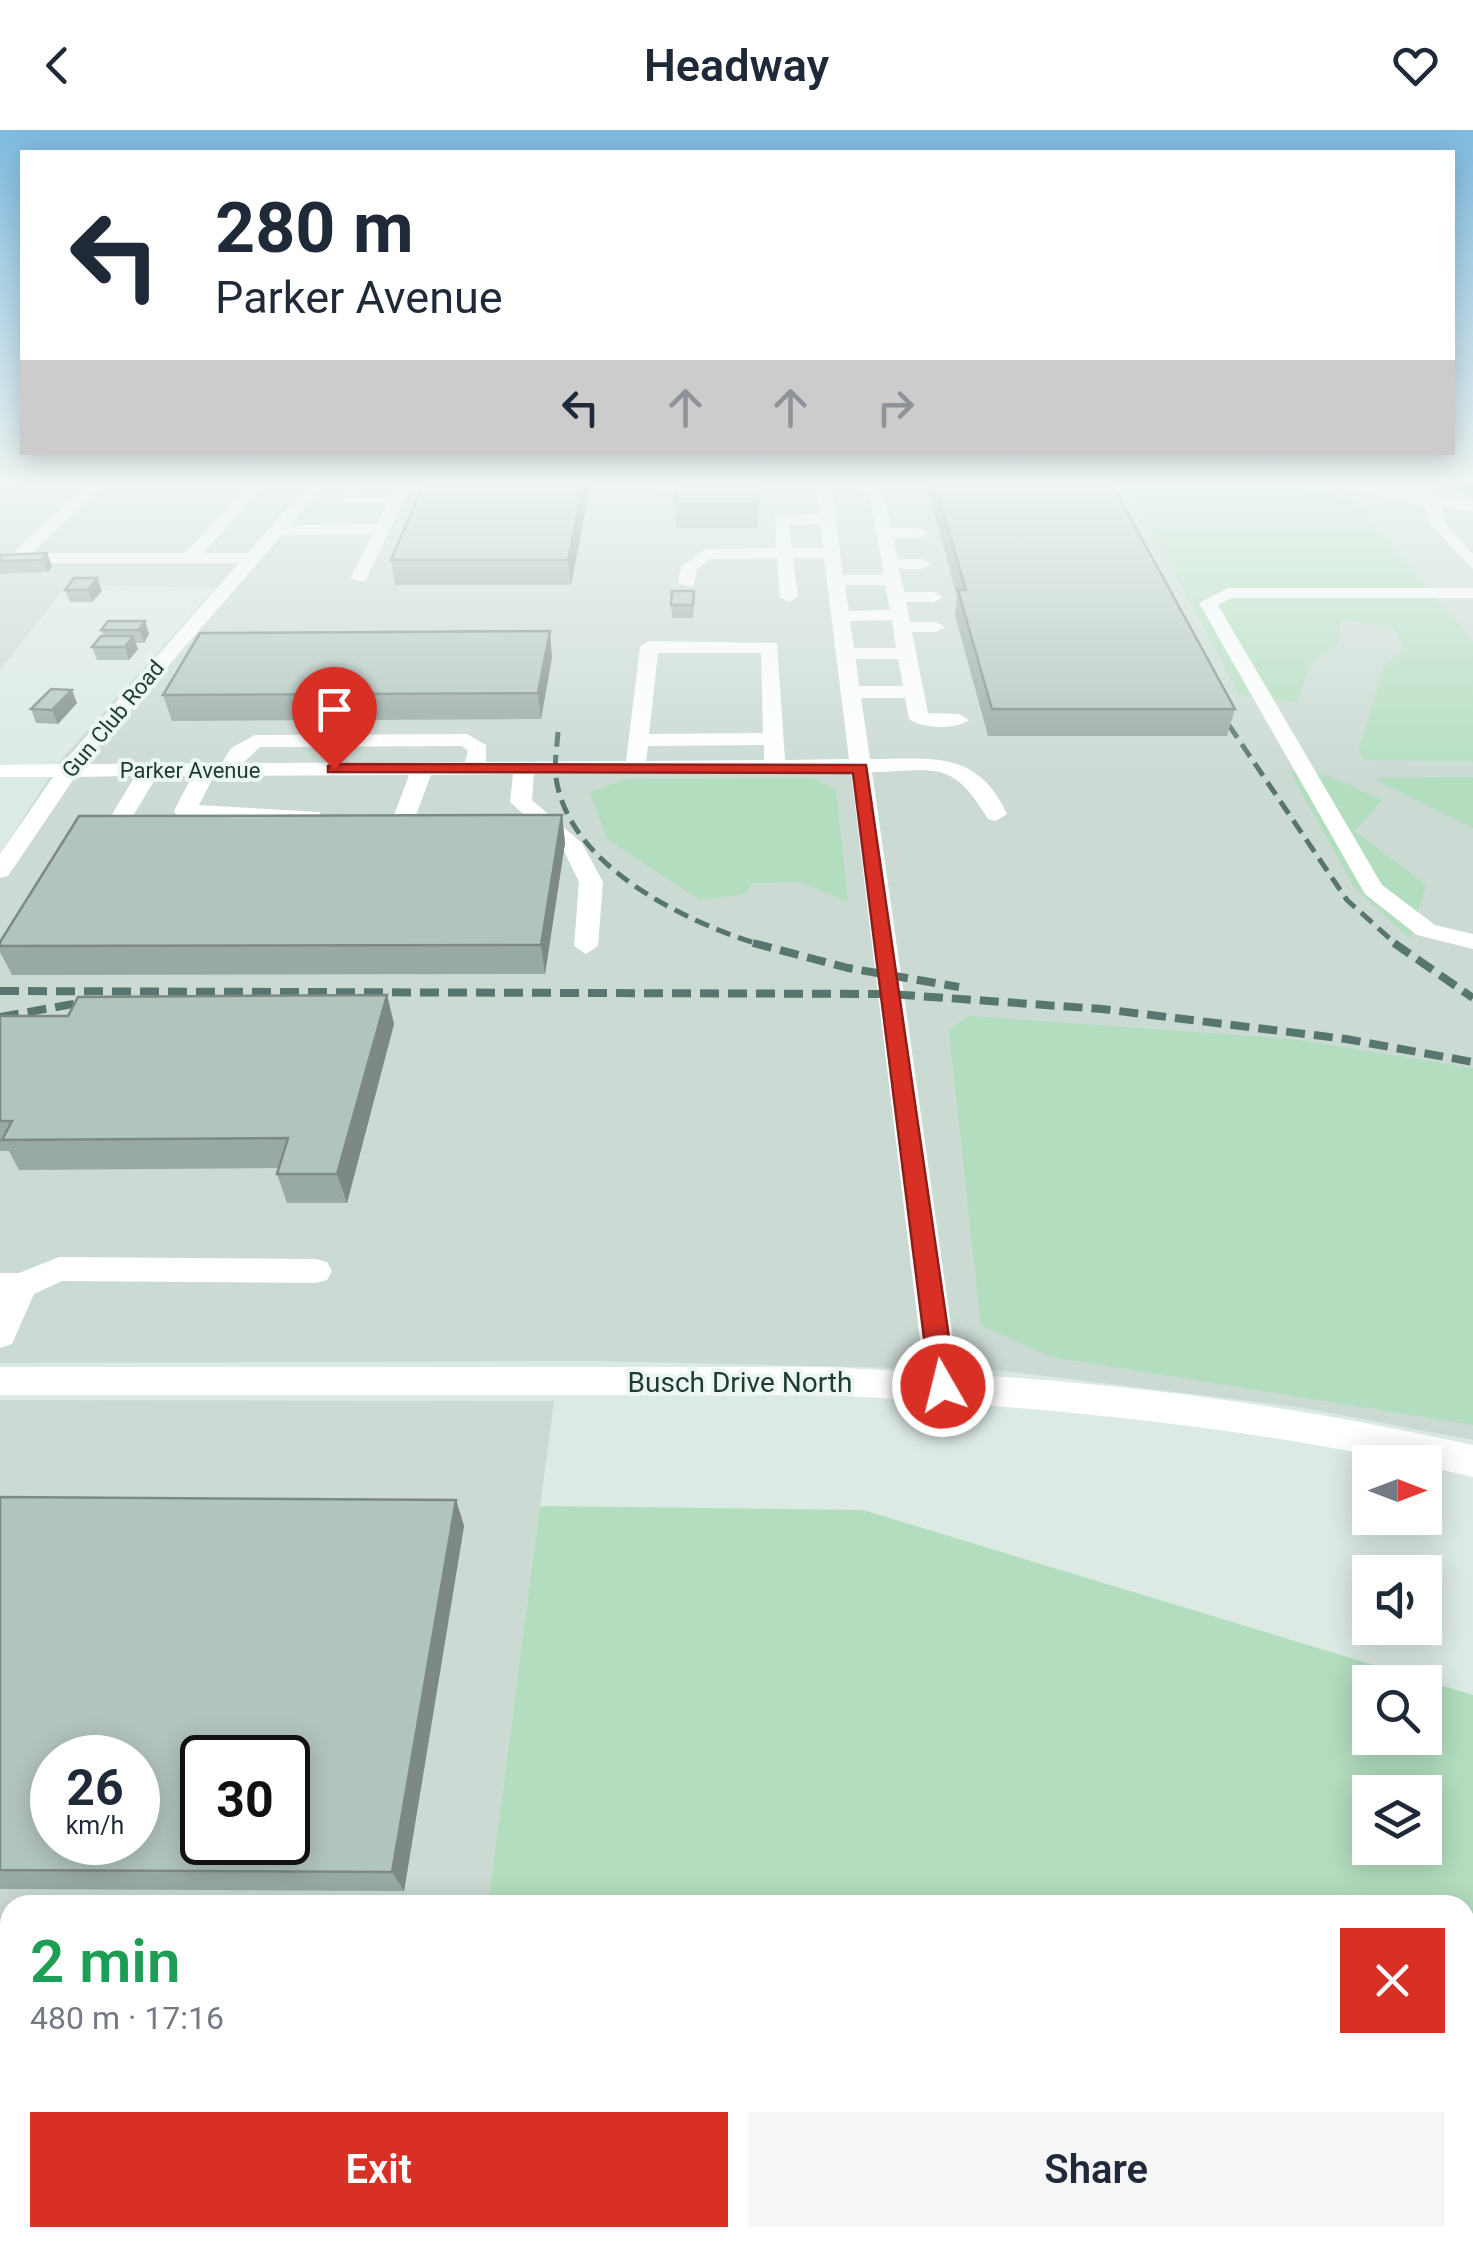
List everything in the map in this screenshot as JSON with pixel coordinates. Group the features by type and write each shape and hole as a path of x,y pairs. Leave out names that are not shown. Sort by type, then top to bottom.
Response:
{"street":[{"name":"Gun Club Road","path":"0,871 68,771 230,584"},
{"path":"788,584 789,597"},
{"path":"836,584 943,1386"},
{"path":"840,616 864,584"},
{"path":"892,584 919,719 959,720"},
{"path":"906,584 936,627"},
{"path":"919,584 934,597"},
{"path":"1473,593 1228,593 1208,603 1373,889 1426,930 1473,942"},
{"path":"635,769 648,646 770,647 774,768"},
{"path":"845,654 907,653"},
{"path":"850,692 914,692"},
{"path":"638,740 774,739"},
{"path":"345,741 311,788 185,811 218,770 256,741 467,740 479,749 474,770"},
{"name":"Parker Avenue","path":"0,771 218,770 311,788 422,769 940,765 962,770 982,782 996,814"},
{"path":"404,817 422,769"},
{"path":"116,826 150,770"},
{"path":"524,770 521,802 574,848 591,882 586,946"},
{"path":"311,788 330,817"},
{"path":"498,816 535,815"},
{"path":"0,1335 11,1286 58,1269 316,1271"},
{"name":"Busch Drive North","path":"0,1381 824,1380 943,1386 1170,1407 1338,1433 1473,1461"}],"shaded area":[{"path":"0,584 1473,584 1473,1440 1298,1407 996,1370 592,1361 0,1363 0,854 60,761 215,588 67,585 0,670"},
{"path":"0,1400 554,1401 489,1895 0,1895"}],"green space":[{"path":"1180,584 1424,584 1473,642 1473,761 1363,760 1359,749 1384,666 1405,649 1393,627 1341,619 1338,644 1311,663 1297,702 1239,694"},
{"path":"1290,772 1326,775 1383,800 1354,831 1426,885 1410,939 1354,887"},
{"path":"1473,777 1473,828 1372,778"},
{"path":"812,778 836,790 848,902 800,882 752,883 746,894 700,900 607,839 590,792 625,779"},
{"path":"969,1016 1292,1039 1473,1068 1473,1425 1052,1357 981,1326 949,1030"},
{"path":"540,1506 863,1510 1374,1665 1352,1665 1352,1755 1442,1755 1442,1686 1473,1695 1473,1895 489,1895"}],"building":[{"path":"70,584 93,584 88,590 65,590"},
{"path":"964,584 1166,584 1235,709 992,709 958,590 966,590"},
{"path":"672,591 694,591 693,605 671,605"},
{"path":"108,621 145,621 139,630 101,630"},
{"path":"550,631 538,693 163,695 200,633"},
{"path":"101,636 133,636 125,647 92,647"},
{"path":"51,689 72,690 52,710 31,709"},
{"path":"562,815 541,945 0,946 79,816"},
{"path":"387,995 337,1174 277,1174 288,1138 2,1140 12,1121 0,1121 0,1016 68,1016 78,997"},
{"path":"0,1497 456,1500 392,1872 0,1870"}],"railway":[{"path":"1216,706 1347,900 1397,945"},
{"path":"558,732 556,778 565,810 607,864 667,906 761,945"},
{"path":"753,943 848,968 959,987"},
{"path":"1394,943 1473,998"},
{"path":"0,991 890,994 1102,1009 1346,1039 1473,1062"},
{"path":"0,1017 79,1003"}],"route":[{"path":"334,769 860,768 943,1386"}]}
